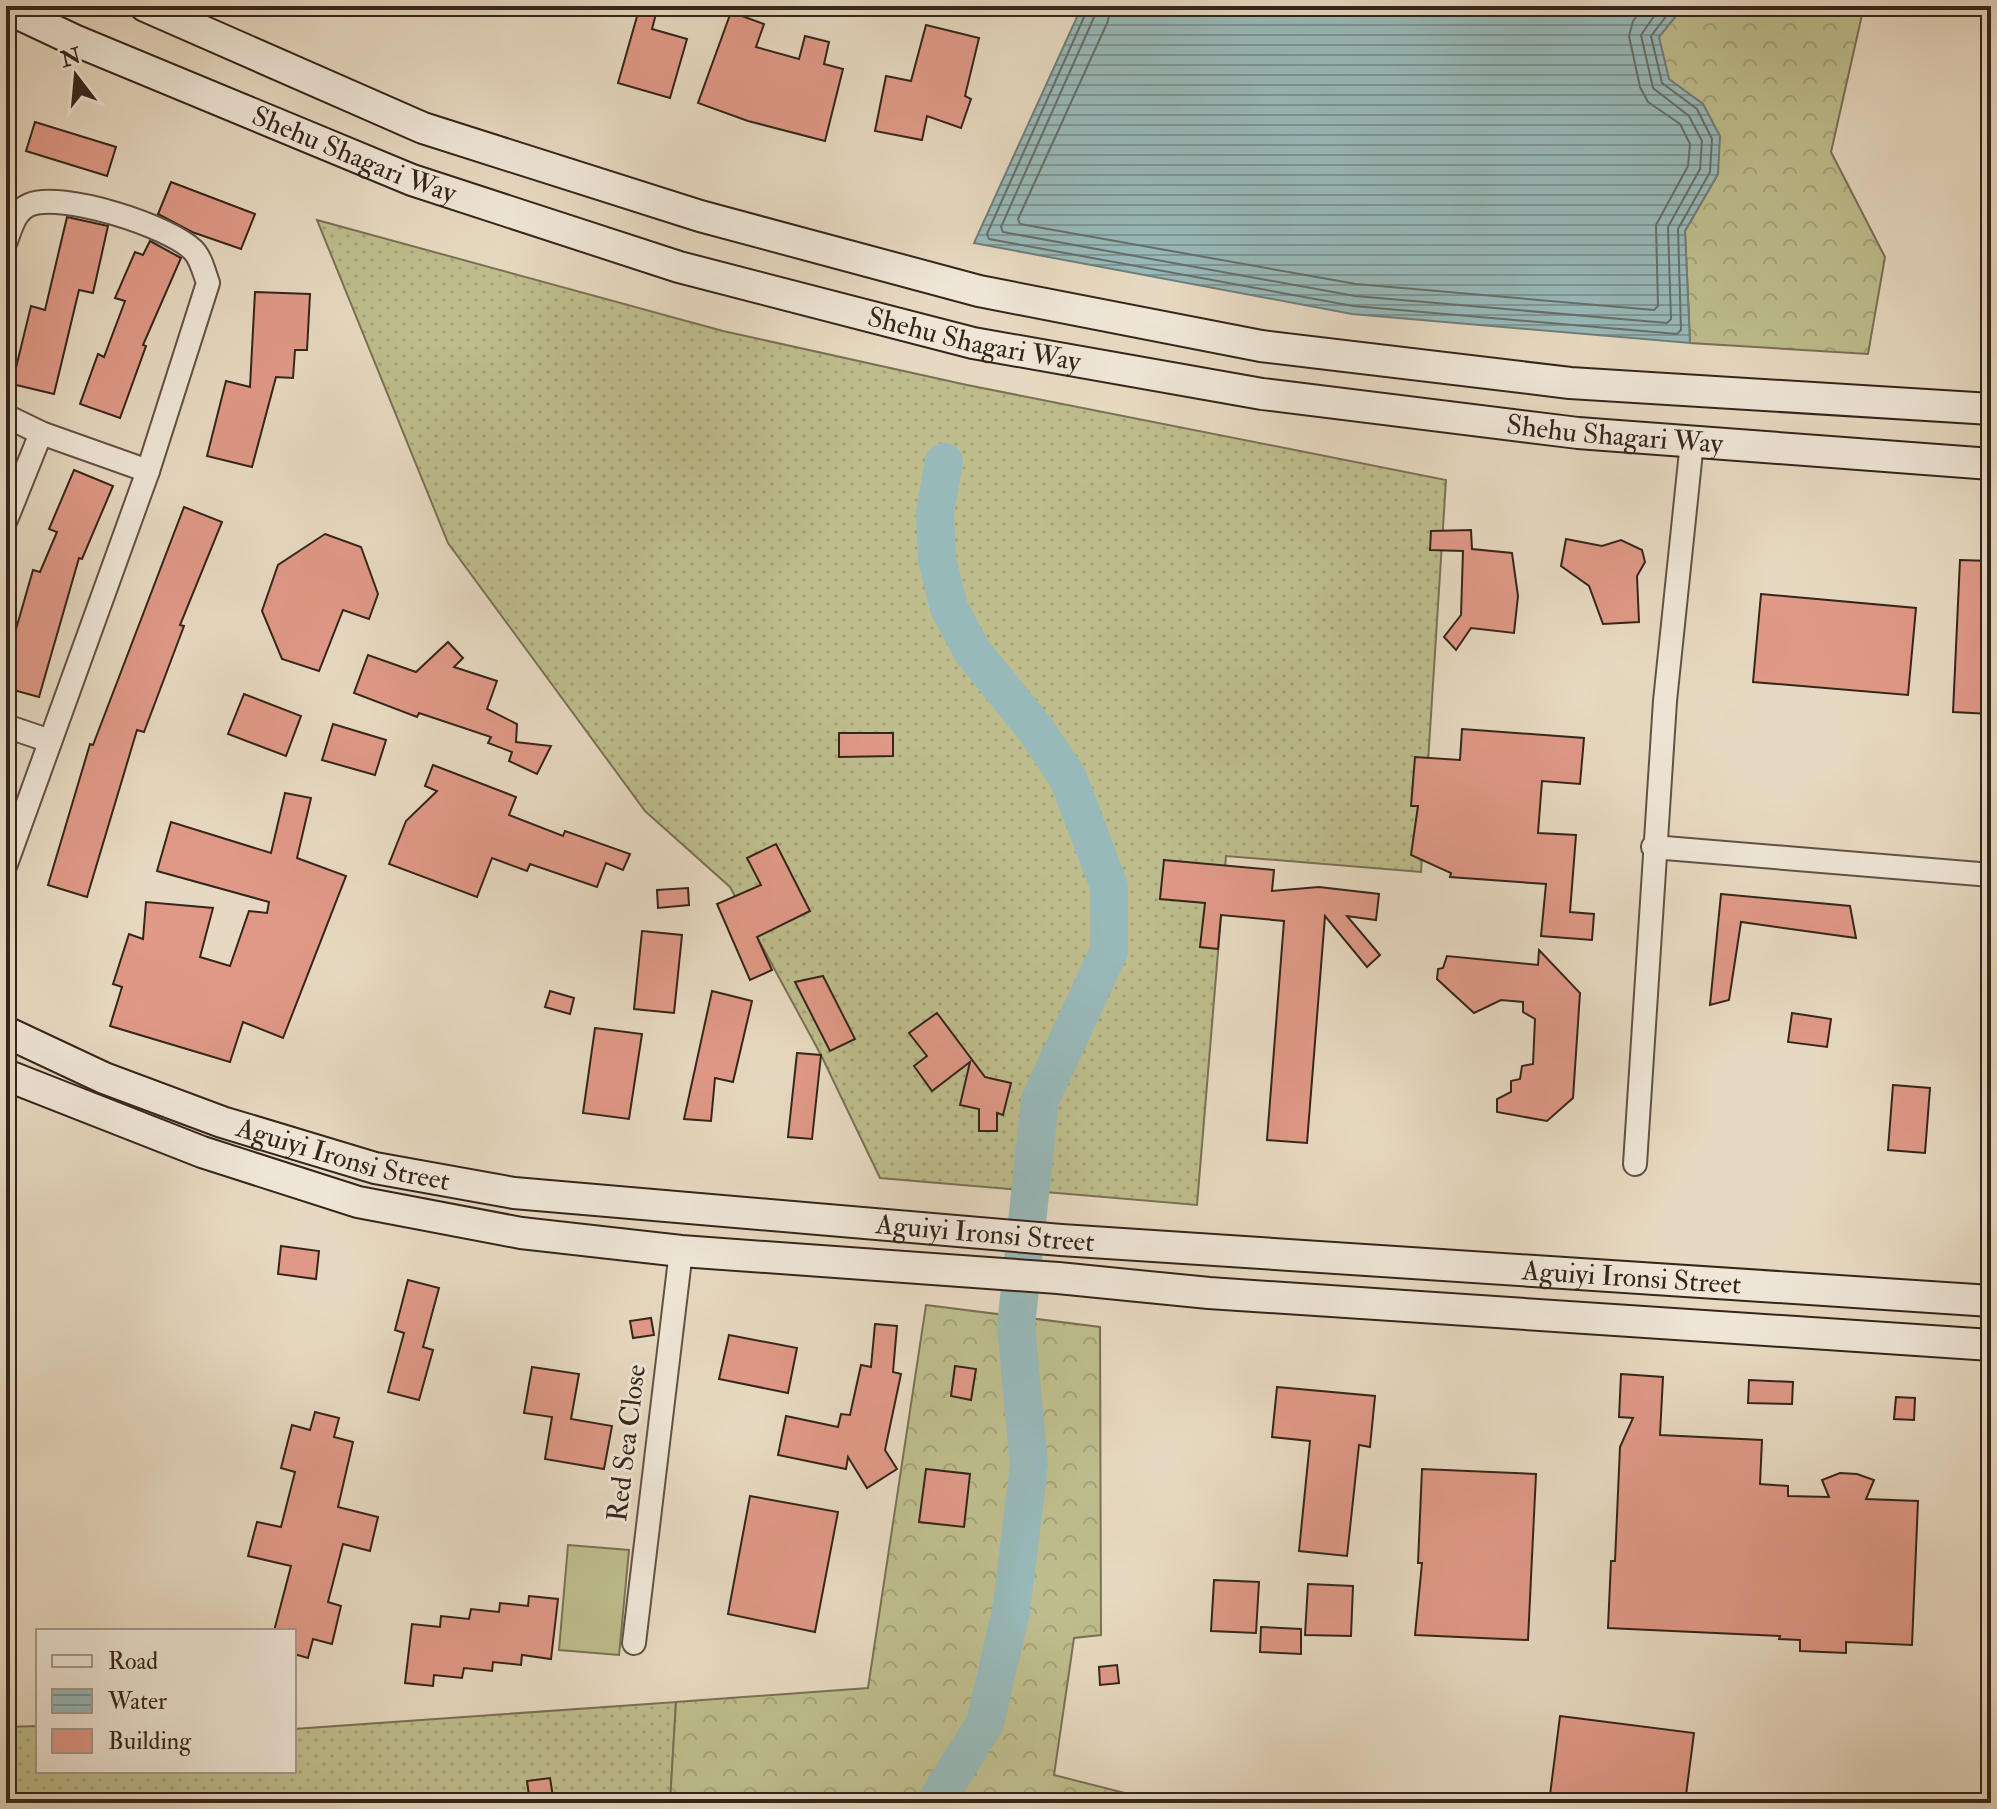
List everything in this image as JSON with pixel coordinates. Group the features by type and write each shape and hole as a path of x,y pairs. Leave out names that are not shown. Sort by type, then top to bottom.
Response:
{"main road":[{"name":"Shehu Shagari Way","path":"145,6 423,128 700,216 979,291 1261,346 1539,379 1991,409"},
{"name":"Shehu Shagari Way","path":"6,8 74,40 412,180 679,267 973,343 1262,394 1578,433 1991,464"},
{"name":"Aguiyi Ironsi Street","path":"6,1032 104,1078 222,1122 375,1168 514,1193 1061,1240 1991,1301"},
{"name":"Aguiyi Ironsi Street","path":"6,1075 202,1152 358,1202 521,1233 681,1251 1058,1278 1209,1293 1991,1345"}],"street":[{"path":"6,241 14,220 26,206 41,202 75,202 133,219 190,246 198,255 208,283 148,471 6,864"},
{"path":"6,416 41,433 148,471"},
{"path":"6,520 41,433"},
{"path":"1635,1164 1653,847 1692,442"},
{"path":"6,726 50,741"},
{"path":"1653,847 1991,875"},
{"name":"Red Sea Close","path":"634,1643 681,1251"}],"green space":[{"path":"1684,6 1864,6 1831,152 1885,257 1868,354 1690,343 1685,231 1718,174 1703,104 1669,80 1658,37"},
{"path":"317,220 723,331 967,385 1446,480 1421,872 1226,856 1197,1205 880,1178 821,1055 730,887 645,811 448,543"},
{"path":"926,1305 1100,1327 1101,1635 1074,1638 1054,1775 1164,1803 670,1803 676,1702 868,1688"},
{"path":"568,1545 629,1550 619,1655 559,1650"},
{"path":"676,1702 670,1803 6,1803 6,1727 36,1726 36,1773 296,1773 296,1729"}],"water":[{"path":"1082,6 1684,6 1659,37 1669,79 1703,104 1720,136 1718,174 1685,231 1690,343 1352,314 974,243"}],"building":[{"path":"640,6 658,6 652,29 687,39 670,98 618,83"},
{"path":"731,12 764,24 756,47 799,59 805,36 829,42 824,64 843,69 825,141 748,121 698,103"},
{"path":"926,25 979,38 965,96 971,99 961,128 927,116 922,140 875,131 886,76 911,81"},
{"path":"35,122 116,147 107,176 26,151"},
{"path":"171,182 255,214 241,249 192,232 158,214"},
{"path":"67,217 108,226 93,293 79,290 54,394 12,384 31,306 45,310"},
{"path":"150,241 181,258 143,345 146,346 120,418 80,404 98,354 104,357 125,301 115,298 135,252 143,255"},
{"path":"255,292 310,294 307,350 295,350 293,378 276,377 252,467 207,456 226,381 250,387"},
{"path":"74,470 113,486 82,559 79,558 39,697 6,688 6,664 33,570 40,572 57,532 49,529"},
{"path":"184,507 222,522 180,625 184,626 144,732 137,730 87,897 48,885 90,744 93,745"},
{"path":"1471,530 1472,549 1512,553 1518,596 1514,633 1471,628 1456,650 1444,637 1461,615 1463,551 1430,550 1431,531"},
{"path":"325,534 361,547 378,594 369,619 343,610 319,671 282,659 262,611 278,565"},
{"path":"1566,539 1602,546 1621,540 1642,550 1645,562 1637,576 1639,622 1603,624 1589,586 1561,566"},
{"path":"1960,560 1991,561 1991,714 1953,712"},
{"path":"1761,594 1916,608 1908,695 1753,682"},
{"path":"448,642 463,658 454,667 497,681 487,709 517,724 516,742 551,746 537,774 509,761 512,752 488,743 491,737 419,713 417,717 354,693 368,655 416,672"},
{"path":"244,694 301,716 286,756 228,734"},
{"path":"333,724 386,740 375,775 322,760"},
{"path":"1462,729 1584,738 1580,784 1542,781 1538,833 1576,835 1570,912 1594,914 1592,940 1541,936 1546,884 1450,877 1451,873 1411,855 1418,806 1411,806 1415,757 1460,760"},
{"path":"839,733 893,733 893,756 839,757"},
{"path":"433,765 516,797 509,815 563,836 565,831 630,854 623,870 606,863 597,887 530,864 527,871 492,858 477,897 389,864 406,821 437,791 425,786"},
{"path":"285,793 311,798 297,858 346,876 283,1038 243,1022 230,1062 110,1026 122,987 113,984 129,934 143,939 146,902 213,908 200,957 230,966 249,911 267,913 269,902 157,871 171,822 271,853"},
{"path":"776,844 810,911 757,937 772,970 750,980 717,904 761,885 747,858"},
{"path":"1164,860 1274,870 1272,891 1319,887 1379,894 1376,920 1347,916 1380,955 1367,967 1325,916 1307,1143 1267,1140 1284,921 1221,915 1218,949 1200,947 1205,903 1160,899"},
{"path":"688,888 689,905 658,908 657,890"},
{"path":"1721,894 1850,906 1856,938 1741,922 1729,1000 1710,1005"},
{"path":"642,931 682,935 674,1013 634,1009"},
{"path":"1539,950 1580,993 1573,1098 1547,1121 1497,1112 1497,1099 1511,1092 1511,1081 1520,1079 1522,1066 1533,1064 1535,1019 1523,1012 1523,1002 1501,1000 1474,1013 1437,979 1438,969 1443,968 1447,956 1538,965"},
{"path":"823,976 855,1039 830,1051 795,982"},
{"path":"550,991 574,998 570,1014 545,1007"},
{"path":"712,991 752,1001 733,1082 715,1078 711,1121 684,1119"},
{"path":"937,1013 985,1077 1011,1083 1003,1115 997,1113 997,1131 979,1131 979,1109 960,1105 970,1062 932,1091 914,1066 927,1056 909,1033"},
{"path":"1792,1013 1831,1019 1827,1047 1788,1042"},
{"path":"595,1028 642,1034 629,1119 583,1113"},
{"path":"797,1053 821,1055 812,1139 788,1137"},
{"path":"1893,1085 1930,1088 1925,1153 1888,1150"},
{"path":"281,1246 319,1251 316,1279 278,1274"},
{"path":"408,1280 439,1288 423,1347 433,1350 419,1400 388,1392 404,1333 395,1330"},
{"path":"651,1318 654,1335 633,1338 630,1321"},
{"path":"875,1324 897,1326 893,1372 901,1374 885,1450 897,1469 867,1488 848,1457 846,1469 778,1455 786,1416 838,1427 841,1414 850,1415 861,1365 871,1367"},
{"path":"729,1335 797,1348 788,1393 719,1379"},
{"path":"955,1366 976,1369 971,1400 951,1396"},
{"path":"532,1367 579,1374 571,1419 612,1426 604,1469 545,1459 552,1417 524,1413"},
{"path":"1621,1374 1663,1377 1660,1435 1762,1440 1760,1484 1788,1486 1788,1496 1829,1497 1822,1480 1840,1473 1857,1474 1874,1480 1866,1499 1918,1501 1912,1645 1846,1642 1846,1653 1800,1651 1800,1640 1779,1639 1780,1636 1608,1628 1611,1561 1615,1561 1620,1447 1633,1418 1619,1417"},
{"path":"1749,1380 1793,1382 1792,1404 1748,1403"},
{"path":"1277,1387 1375,1396 1370,1447 1359,1445 1347,1556 1299,1551 1310,1441 1272,1437"},
{"path":"1896,1397 1915,1398 1914,1420 1894,1419"},
{"path":"315,1412 339,1418 334,1437 353,1442 338,1507 378,1517 370,1551 343,1544 328,1602 341,1606 332,1644 313,1639 308,1658 296,1655 296,1629 275,1629 291,1566 248,1556 257,1522 281,1527 295,1472 281,1468 292,1425 310,1430"},
{"path":"926,1469 970,1474 964,1527 919,1522"},
{"path":"1422,1469 1536,1474 1528,1640 1415,1635 1422,1563 1418,1563"},
{"path":"750,1496 838,1512 815,1632 728,1614"},
{"path":"1214,1580 1259,1582 1256,1633 1211,1631"},
{"path":"1308,1584 1353,1586 1351,1636 1305,1635"},
{"path":"529,1596 558,1599 551,1659 522,1655 521,1665 493,1662 492,1671 464,1668 462,1678 434,1675 433,1686 405,1683 412,1624 440,1627 441,1616 469,1619 471,1609 499,1612 500,1603 528,1606"},
{"path":"1261,1627 1301,1629 1301,1654 1260,1652"},
{"path":"1117,1665 1119,1683 1100,1685 1099,1667"},
{"path":"1560,1716 1694,1733 1685,1803 1549,1803"},
{"path":"550,1778 554,1803 530,1803 527,1781"}],"waterway":[{"path":"935,1803 985,1723 1011,1611 1029,1465 1016,1326 1040,1100 1109,951 1109,886 1068,778 1036,730 972,651 949,608 937,559 935,512 944,462"}]}
